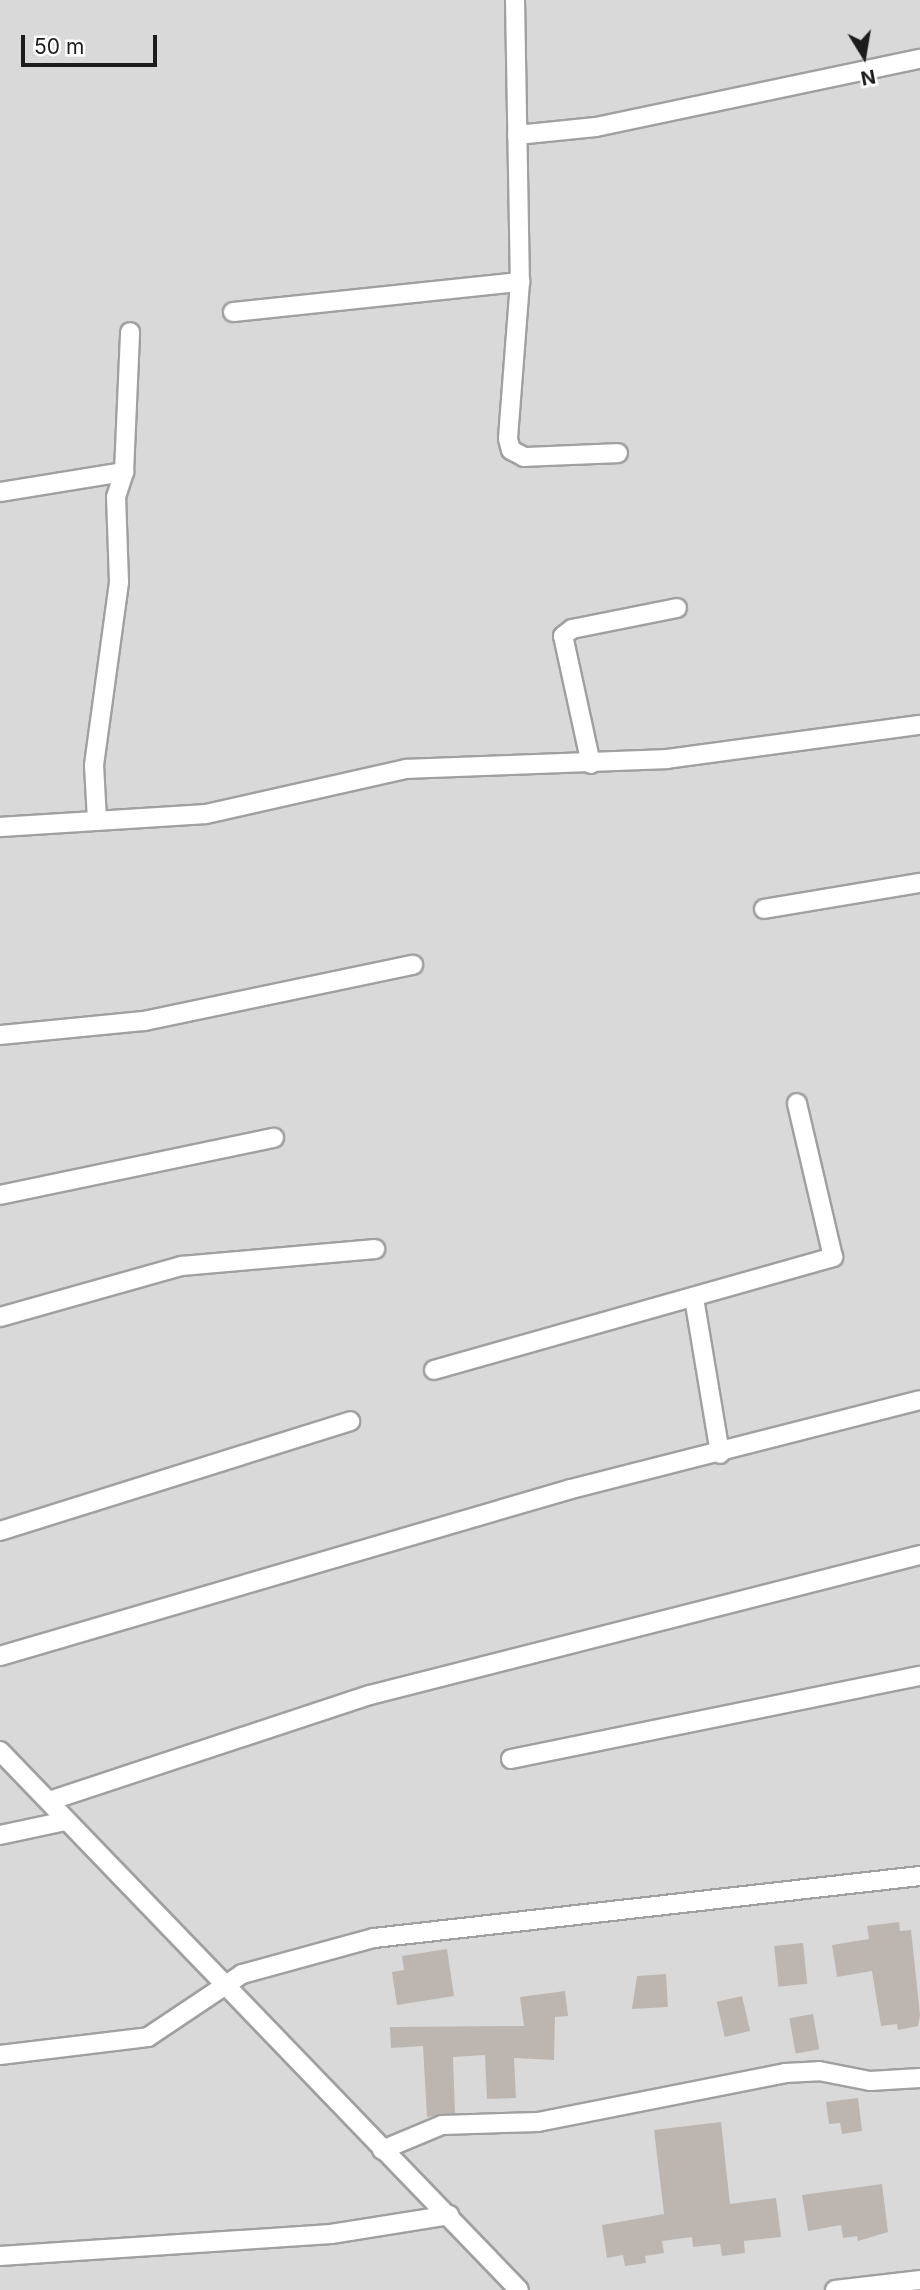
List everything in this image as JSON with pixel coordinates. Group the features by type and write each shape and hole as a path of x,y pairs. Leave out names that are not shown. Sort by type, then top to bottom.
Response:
{"street":[{"path":"514,0 520,282 511,450 524,457 618,453"},
{"path":"517,135 596,127 920,59"},
{"path":"233,312 520,282"},
{"path":"97,820 94,765 118,582 116,497 124,472 130,332"},
{"path":"0,492 124,472"},
{"path":"592,764 563,636 572,629 677,608"},
{"path":"0,827 206,814 406,769 592,764 920,724"},
{"path":"764,909 920,883"},
{"path":"0,1035 144,1021 413,965"},
{"path":"434,1370 833,1257 797,1103"},
{"path":"0,1195 274,1138"},
{"path":"0,1317 182,1266 376,1250"},
{"path":"694,1298 720,1454"},
{"path":"0,1656 571,1489 720,1454 920,1400"},
{"path":"0,1531 350,1421"},
{"path":"49,1801 370,1695 920,1555"},
{"path":"511,1759 920,1676"},
{"path":"0,1751 224,1987 449,2215 519,2290"},
{"path":"0,1835 66,1821"},
{"path":"0,2055 148,2038 242,1974 302,1954 374,1938 920,1877"},
{"path":"382,2150 442,2125 538,2122 785,2073 819,2071 870,2081 920,2078"},
{"path":"0,2256 331,2234 449,2215"},
{"path":"835,2290 920,2280"}],"shaded area":[{"path":"0,0 920,0 920,2290 0,2290"}],"building":[{"path":"899,1922 900,1931 911,1930 920,2015 918,2026 898,2030 897,2024 881,2026 872,1971 837,1977 832,1945 869,1939 867,1926"},
{"path":"803,1943 807,1984 778,1987 774,1946"},
{"path":"447,1949 454,1996 397,2005 392,1972 404,1970 402,1956"},
{"path":"666,1974 668,2007 632,2009 637,1976"},
{"path":"565,1991 568,2016 555,2017 554,2060 514,2058 516,2098 487,2099 485,2055 453,2057 455,2113 427,2117 423,2046 391,2048 390,2027 524,2026 520,1997"},
{"path":"742,1996 750,2031 725,2037 717,2002"},
{"path":"813,2014 819,2049 796,2054 789,2018"},
{"path":"858,2098 862,2131 842,2134 840,2123 829,2124 826,2102"},
{"path":"721,2122 730,2204 776,2198 781,2237 744,2241 745,2253 722,2256 720,2244 693,2247 692,2237 662,2241 664,2253 645,2256 646,2263 625,2266 623,2255 607,2258 602,2225 664,2214 654,2130"},
{"path":"882,2184 888,2232 858,2241 857,2236 843,2238 841,2225 808,2231 802,2195"}]}
